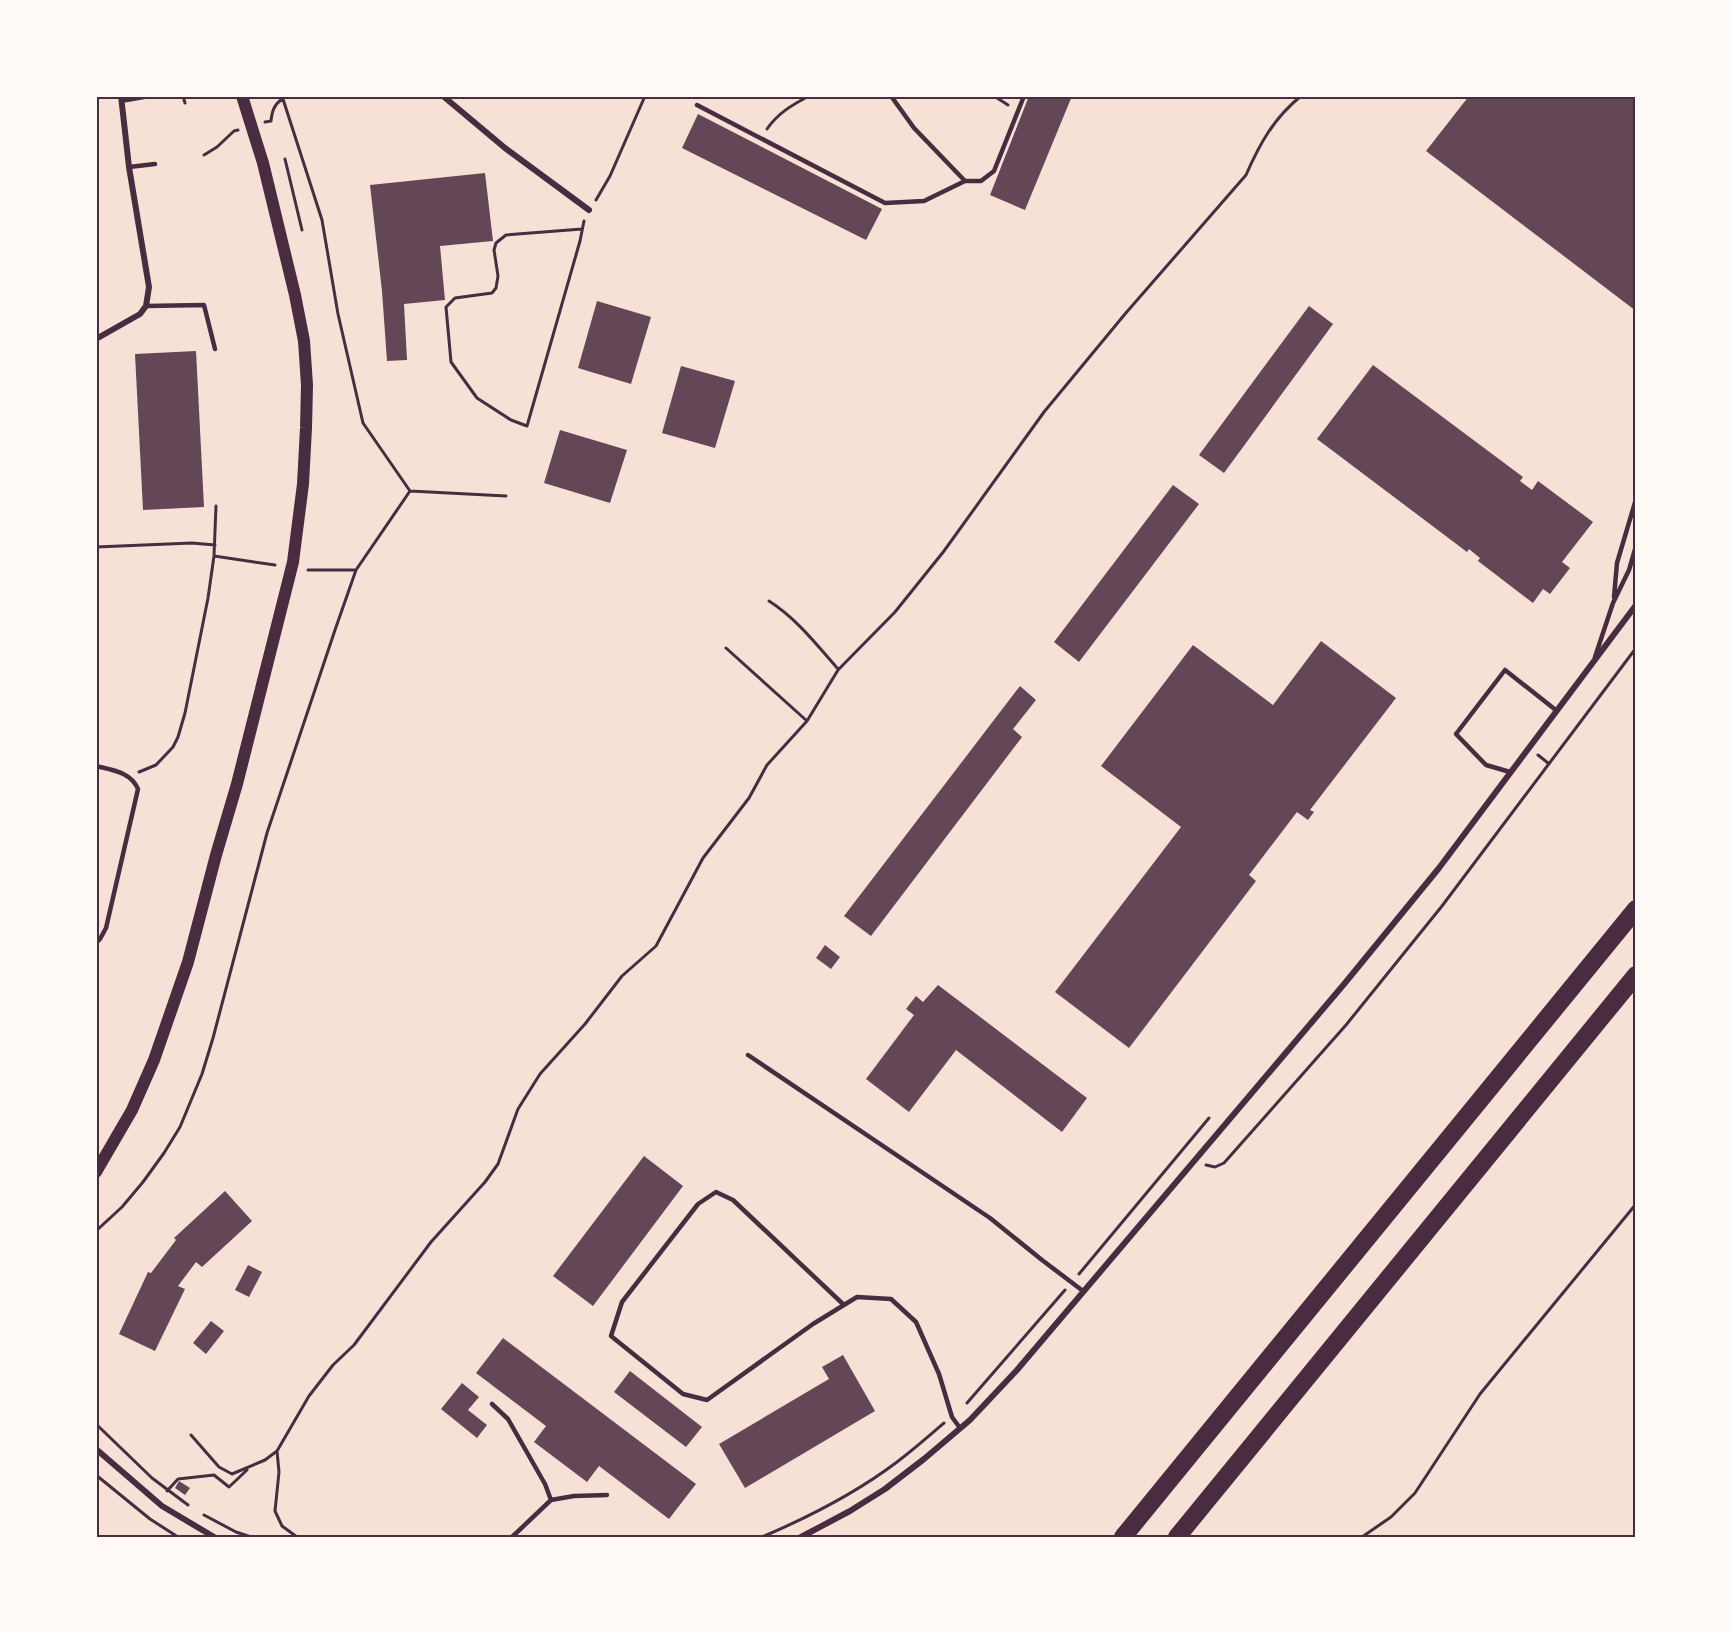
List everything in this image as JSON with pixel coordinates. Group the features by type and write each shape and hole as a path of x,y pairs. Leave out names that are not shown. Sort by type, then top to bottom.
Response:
{"highway":[{"path":"1123,1537 1636,909"},
{"path":"1177,1537 1636,975"}],"main road":[{"path":"96,1172 132,1110 154,1060 188,962 237,784 293,562 303,484 306,428 307,385 304,341 263,163 242,96"}],"street":[{"path":"96,339 140,314 146,306 149,287 129,167 121,98 145,96"},
{"path":"443,96 505,148 589,210"},
{"path":"801,1537 885,1489 960,1428 1017,1370 1345,983 1439,868 1636,605"},
{"path":"96,1449 162,1506 214,1537"}],"lane":[{"path":"891,96 914,128 964,180"},
{"path":"697,105 885,203 924,201 964,180 981,181 994,171 1024,96"},
{"path":"129,167 155,164"},
{"path":"146,306 204,305 214,349"},
{"path":"1613,603 1617,563 1636,498"},
{"path":"1594,660 1613,603 1629,570 1636,546"},
{"path":"1510,772 1486,765 1456,734 1505,670 1557,711"},
{"path":"96,766 126,775 135,782 138,789 106,928 96,943"},
{"path":"748,1055 990,1218 1083,1291"},
{"path":"844,1305 733,1200 716,1192 698,1204 622,1302 611,1336 683,1394 707,1400 813,1324 844,1305 857,1297 891,1299 916,1322 939,1374 952,1417 960,1428"},
{"path":"492,1404 508,1419 545,1484 551,1500"},
{"path":"512,1537 551,1500 574,1496 607,1495"}],"path":[{"path":"183,96 185,103"},
{"path":"582,229 506,235 496,243 494,250 498,276 496,288 492,293 455,298 446,307 450,362 477,398 511,420 527,426 580,241 582,229 583,223 610,176 645,96"},
{"path":"761,138 775,118 793,104 809,96"},
{"path":"994,96 1018,112"},
{"path":"191,1435 219,1467 232,1474 265,1461 277,1451 309,1396 333,1365 354,1345 431,1242 485,1182 498,1164 518,1109 540,1074 622,976 656,946 703,858 749,798 767,765 807,721 838,670 895,612 944,551 1044,412 1125,314 1246,175 1258,148 1270,129 1285,109 1301,96"},
{"path":"271,121 272,111 282,97 322,220 338,314 363,423 410,491"},
{"path":"204,155 217,147 234,131"},
{"path":"285,159 302,230"},
{"path":"410,491 506,496"},
{"path":"96,1231 144,1182 180,1127 202,1074 267,833 356,570 410,491"},
{"path":"156,765 173,747 184,713 208,598 215,545 216,506"},
{"path":"96,547 192,543 215,545"},
{"path":"214,555 275,565"},
{"path":"308,570 356,570"},
{"path":"769,601 792,619 838,670"},
{"path":"726,648 807,721"},
{"path":"1206,1165 1215,1167 1224,1163 1346,1025 1442,906 1636,648"},
{"path":"762,1537 797,1522 863,1485 897,1462 962,1409 1209,1118"},
{"path":"1362,1537 1392,1517 1415,1493 1480,1394 1636,1204"},
{"path":"96,1424 152,1478 192,1508"},
{"path":"277,1451 279,1472 274,1511 282,1526 297,1537"},
{"path":"168,1491 178,1479 214,1475 230,1487 249,1469"},
{"path":"96,1475 178,1537"},
{"path":"199,1512 236,1532 251,1537"}],"building":[{"path":"1029,96 1072,96 1025,210 990,195"},
{"path":"1469,96 1636,96 1636,311 1426,151"},
{"path":"698,114 882,209 866,240 682,148"},
{"path":"485,173 493,241 440,246 445,300 404,304 407,360 387,361 370,185"},
{"path":"597,301 651,317 631,384 578,368"},
{"path":"1309,306 1333,324 1224,473 1199,455"},
{"path":"196,351 204,507 143,510 135,354"},
{"path":"1373,365 1523,477 1520,481 1532,490 1538,481 1593,522 1562,562 1570,568 1550,594 1543,589 1533,603 1478,561 1480,558 1469,549 1467,552 1317,439"},
{"path":"681,366 735,381 715,448 662,433"},
{"path":"560,430 627,450 610,503 544,483"},
{"path":"1173,485 1199,504 1079,662 1054,642"},
{"path":"1321,641 1396,698 1310,810 1314,812 1308,820 1297,812 1249,875 1256,881 1129,1048 1055,992 1181,827 1101,766 1193,645 1273,705"},
{"path":"1020,686 1036,700 1013,729 1022,737 871,936 844,916"},
{"path":"825,945 840,957 831,969 816,958"},
{"path":"938,985 1087,1098 1062,1132 956,1050 909,1112 866,1079 914,1015 906,1009 916,996 923,1002"},
{"path":"644,1156 683,1186 593,1306 553,1276"},
{"path":"225,1191 252,1221 202,1267 196,1262 178,1286 185,1289 155,1351 119,1334 148,1272 151,1273 176,1240 174,1238"},
{"path":"248,1265 262,1272 249,1297 235,1290"},
{"path":"211,1321 224,1331 206,1354 193,1343"},
{"path":"503,1338 696,1484 669,1519 599,1466 587,1482 534,1442 546,1426 476,1373"},
{"path":"843,1355 875,1411 745,1488 719,1444 829,1379 822,1367"},
{"path":"630,1371 702,1427 686,1447 614,1392"},
{"path":"462,1383 479,1397 468,1410 487,1425 477,1438 441,1409"},
{"path":"179,1481 190,1488 185,1495 175,1488"}]}
